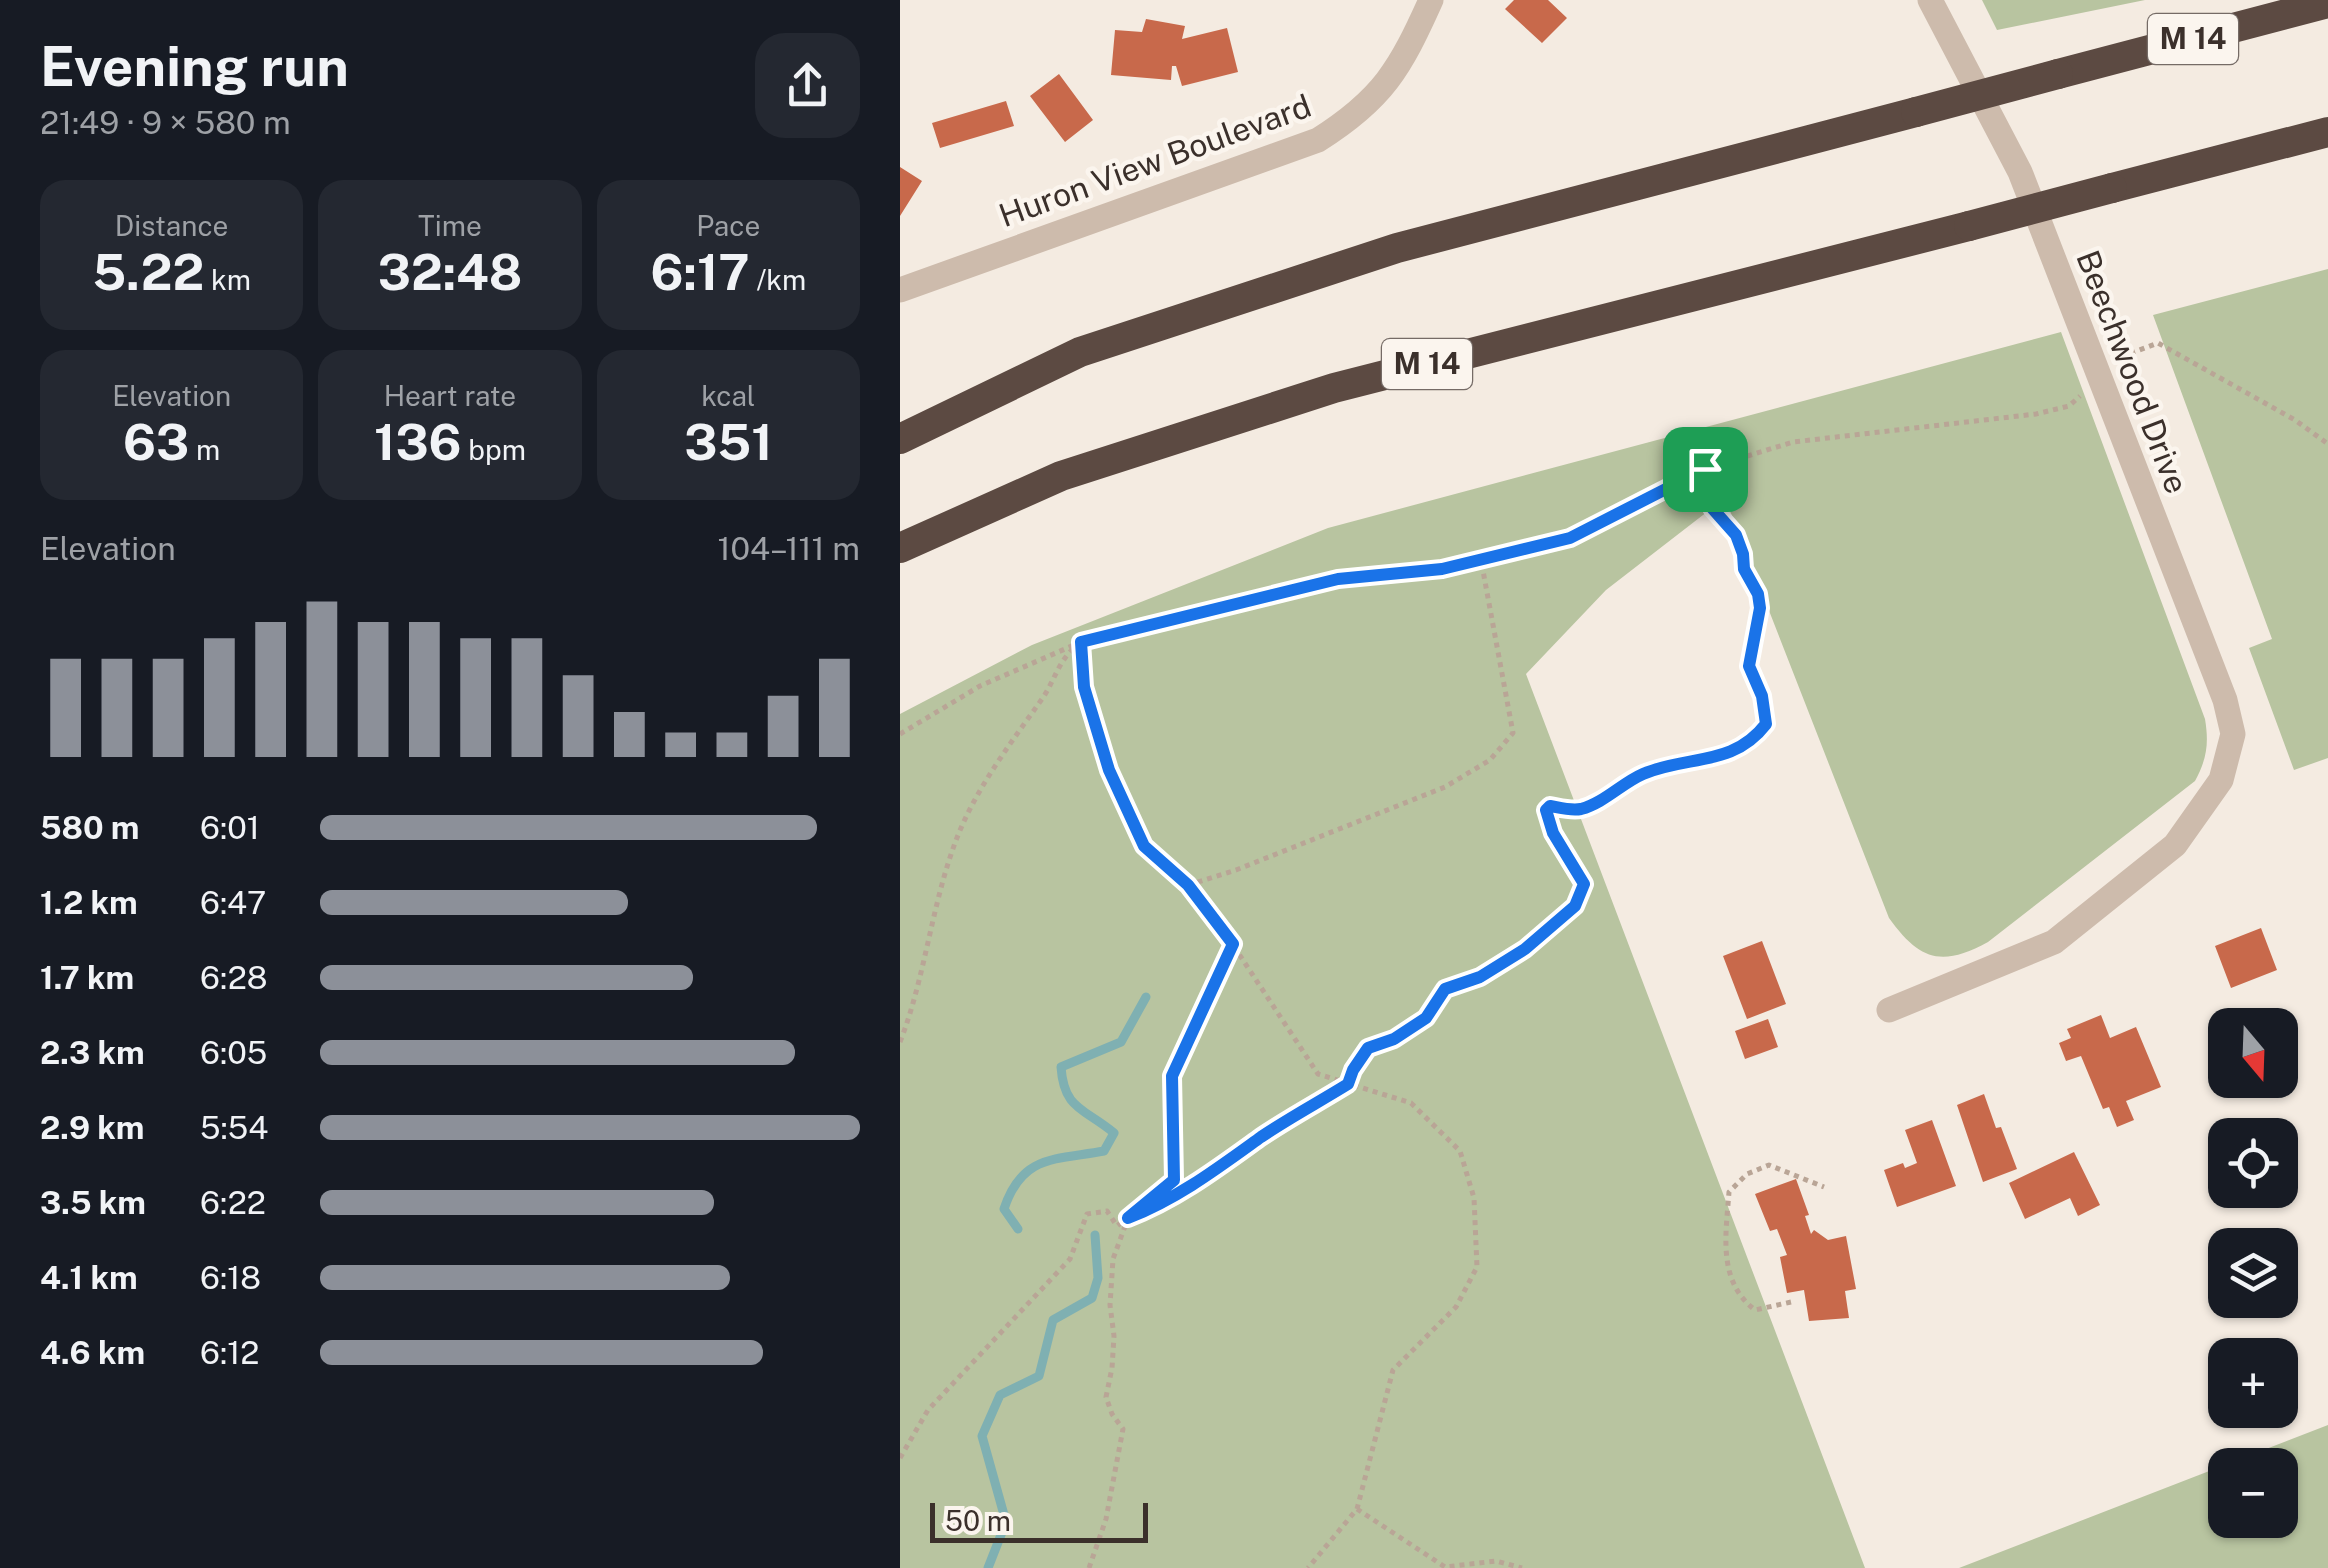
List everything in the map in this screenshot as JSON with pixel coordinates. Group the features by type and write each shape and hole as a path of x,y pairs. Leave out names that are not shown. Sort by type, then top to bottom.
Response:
{"highway":[{"name":"M 14","path":"900,439 1080,352 1396,248 2328,4"},
{"name":"M 14","path":"900,548 1061,476 1334,388 2328,132"}],"street":[{"name":"Huron View Boulevard","path":"900,290 1318,140 1357,116 1387,84 1431,0"},
{"name":"Beechwood Drive","path":"1889,1010 2054,942 2175,846 2221,780 2233,734 2225,700 2020,172 1930,0"}],"path":[{"path":"900,734 980,686 1081,642 1338,579 1442,569 1570,538 1705,469 1793,442 2053,411 2069,406 2118,358 2158,343 2295,420 2328,444"},
{"path":"1089,1568 1106,1519 1124,1429 1112,1414 1106,1396 1114,1336 1110,1304 1114,1259 1128,1218 1159,1206 1227,1165 1262,1136 1348,1084 1368,1048 1394,1039 1426,1018 1445,989 1480,977 1525,949 1575,906 1584,884 1553,833 1546,810 1550,806 1570,810 1594,806 1641,774 1724,754 1752,742 1766,724 1762,696 1749,666 1760,608 1758,594 1744,569 1736,535 1712,508 1705,469"},
{"path":"1188,885 1236,870 1444,787 1490,760 1514,734 1481,560"},
{"path":"1081,642 1084,687 1109,770 1144,846 1188,885 1233,944 1318,1074 1411,1103 1460,1150 1474,1198 1477,1266 1456,1306 1394,1370 1357,1509 1308,1568"},
{"path":"900,1042 912,1013 960,832 995,768 1046,693 1064,656 1081,642"},
{"path":"900,1458 928,1410 1070,1259 1087,1214 1107,1210 1117,1226 1174,1180 1172,1076 1233,944"},
{"path":"1792,1302 1755,1310 1742,1300 1729,1275 1725,1246 1729,1192 1747,1174 1768,1165 1824,1186"},
{"path":"1357,1509 1445,1567 1496,1561 1522,1568"}],"green space":[{"path":"1982,0 2145,0 1997,30"},
{"path":"2328,269 2328,758 2294,770 2249,648 2272,639 2153,315"},
{"path":"2061,332 2205,719 2206,751 2195,781 1988,942 1957,955 1933,955 1911,943 1889,918 1725,498 1606,590 1526,674 1865,1568 900,1568 900,714 1032,645 1328,528"},
{"path":"2328,1425 2328,1568 1959,1568 2208,1472 2208,1538 2298,1538 2298,1448 2269,1448"}],"building":[{"path":"1514,0 1548,0 1567,18 1542,43 1505,9"},
{"path":"1146,19 1185,26 1182,39 1227,28 1238,72 1182,86 1176,66 1172,66 1171,80 1111,75 1115,30 1142,32"},
{"path":"1059,74 1093,120 1065,142 1030,96"},
{"path":"1006,101 1014,126 940,148 932,123"},
{"path":"900,167 922,181 900,216"},
{"path":"2261,928 2277,970 2231,988 2215,946"},
{"path":"1762,941 1786,1004 1747,1019 1723,956"},
{"path":"2101,1015 2110,1038 2136,1027 2161,1087 2126,1101 2134,1120 2117,1127 2109,1107 2103,1109 2081,1056 2066,1061 2059,1043 2071,1038 2067,1029"},
{"path":"1768,1019 1778,1047 1745,1059 1735,1031"},
{"path":"1984,1094 2017,1169 1983,1182 1957,1105"},
{"path":"1932,1120 1956,1186 1897,1207 1884,1170 1917,1163 1905,1130"},
{"path":"2074,1152 2100,1205 2078,1216 2070,1198 2025,1219 2009,1183"},
{"path":"1796,1179 1809,1215 1805,1216 1811,1234 1814,1230 1828,1240 1846,1236 1856,1289 1845,1291 1849,1318 1809,1321 1804,1290 1787,1293 1780,1257 1787,1255 1777,1229 1770,1231 1755,1194"}],"waterway":[{"path":"1018,1229 1004,1209 1020,1178 1043,1163 1104,1151 1114,1133 1071,1100 1061,1067 1121,1042 1146,997"},
{"path":"988,1568 1006,1522 982,1436 1000,1395 1039,1376 1053,1320 1092,1298 1098,1278 1095,1235"}],"route":[{"path":"1705,469 1712,508 1736,535 1744,569 1758,594 1760,608 1749,666 1762,696 1766,724 1752,742 1724,754 1641,774 1594,806 1570,810 1550,806 1546,810 1553,833 1584,884 1575,906 1525,949 1480,977 1445,989 1426,1018 1394,1039 1368,1048 1348,1084 1262,1136 1227,1165 1159,1206 1128,1218 1174,1180 1172,1076 1233,944 1188,885 1144,846 1109,770 1084,687 1081,642 1338,579 1442,569 1570,538 1705,469"}]}
